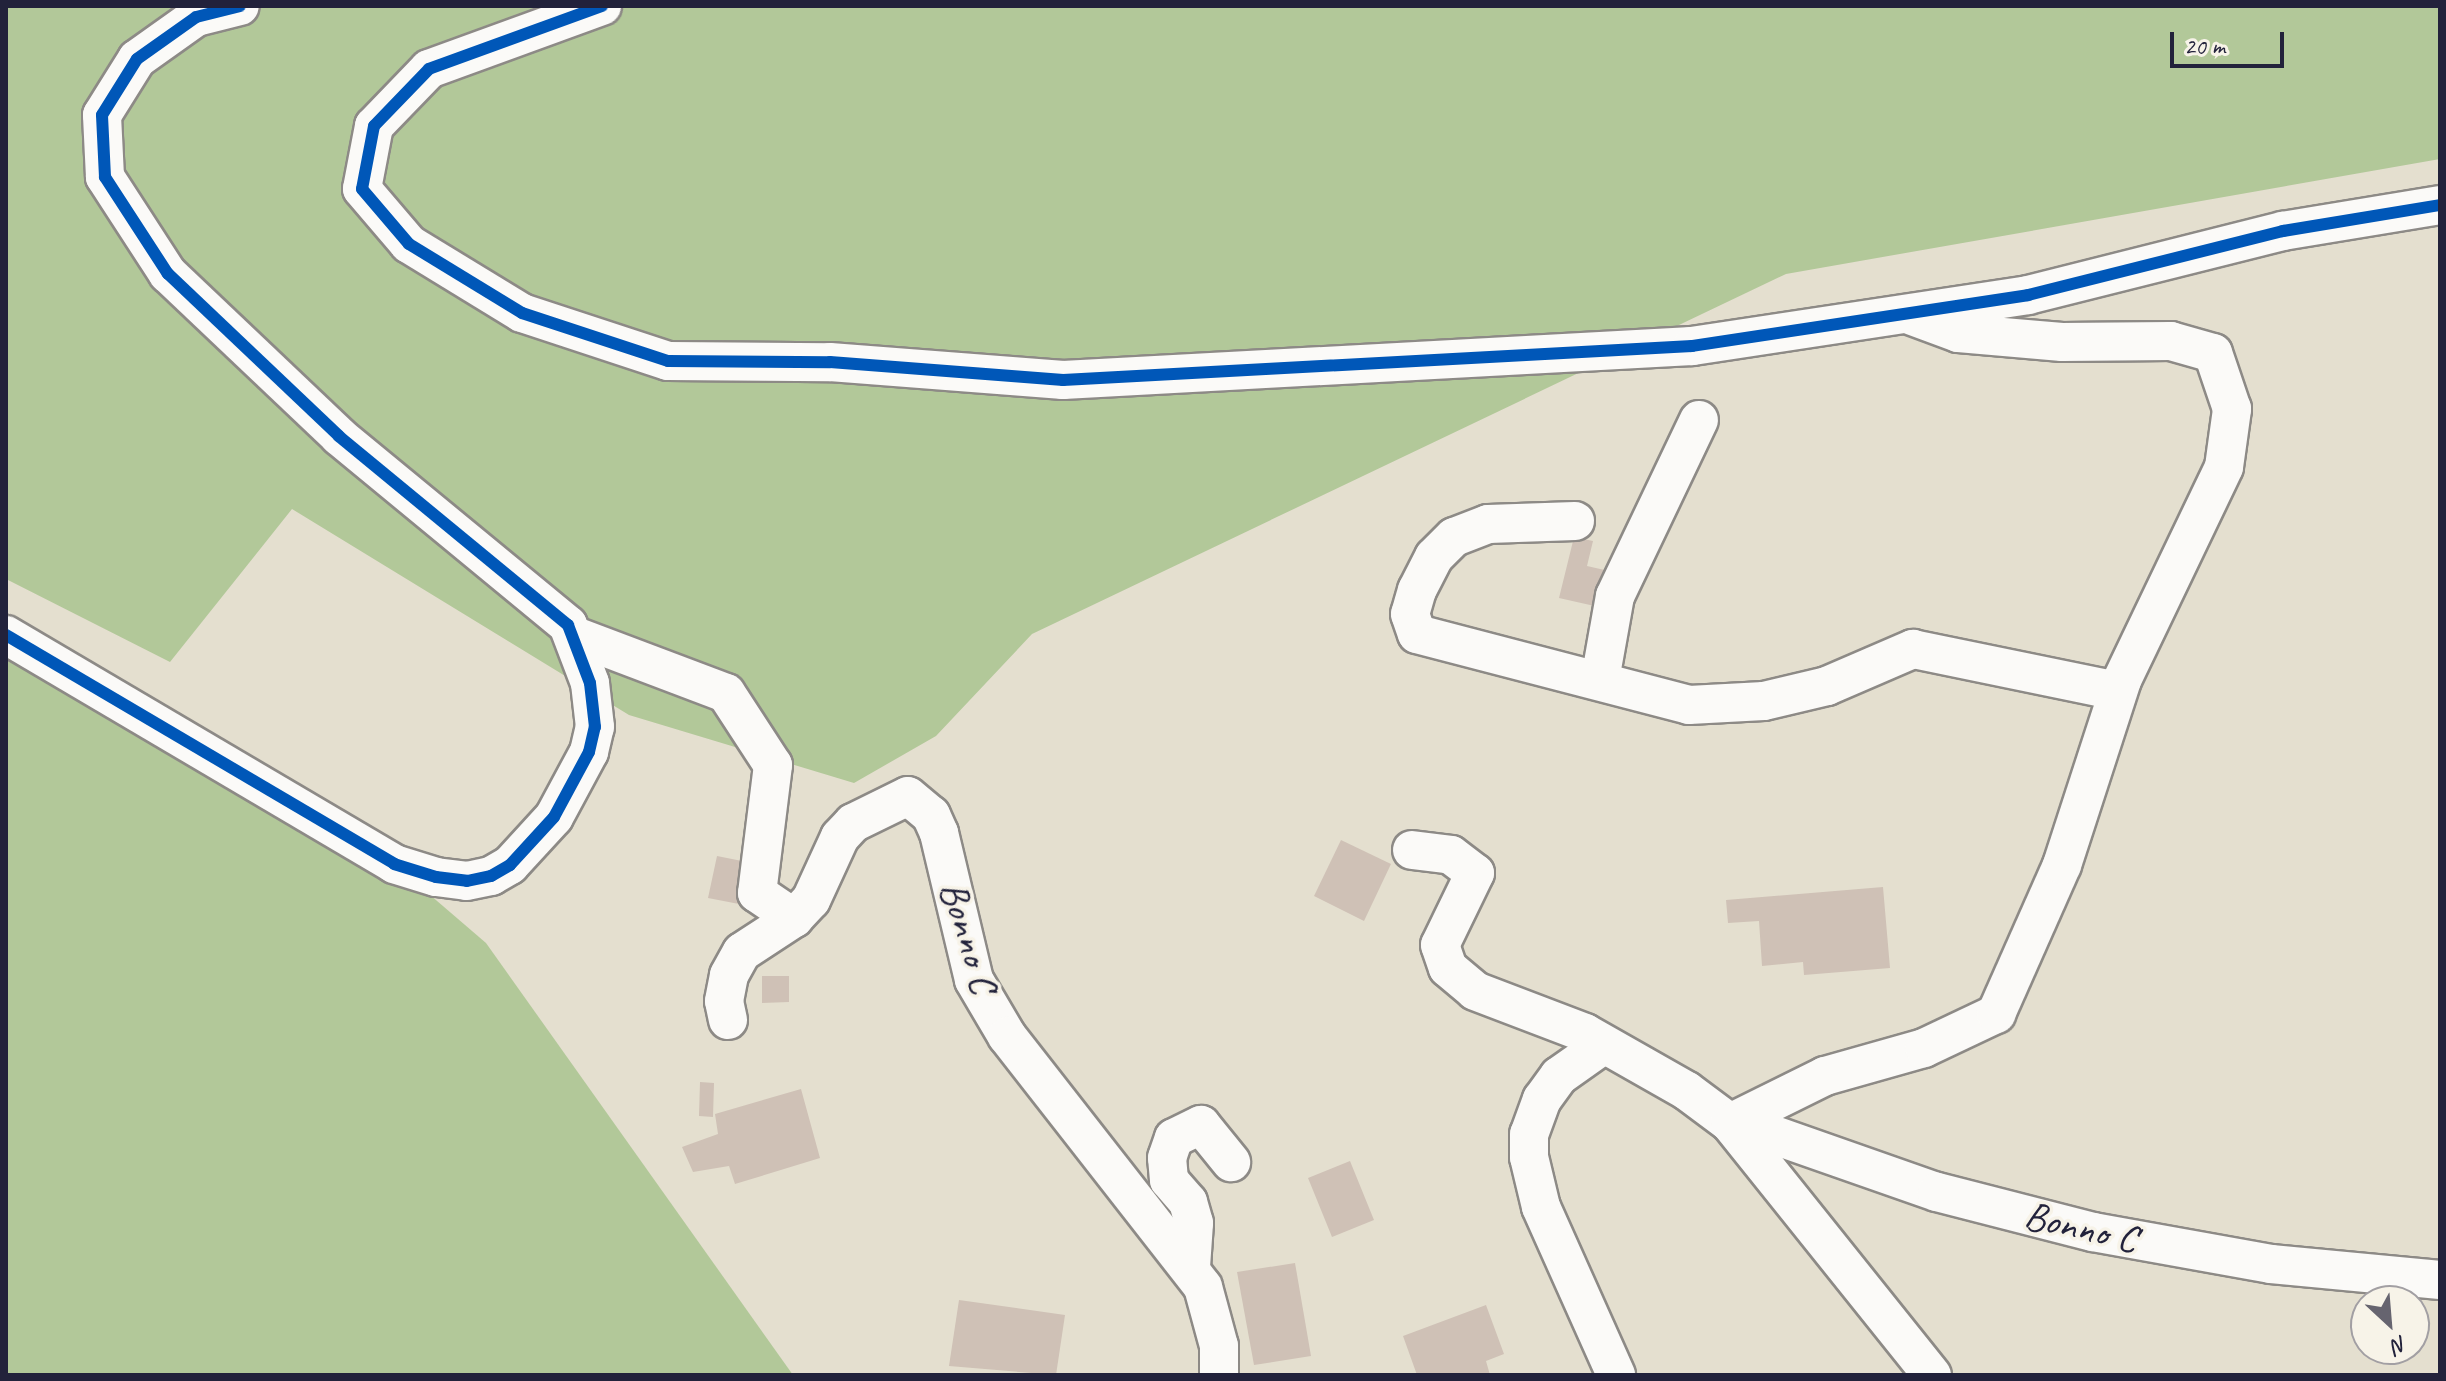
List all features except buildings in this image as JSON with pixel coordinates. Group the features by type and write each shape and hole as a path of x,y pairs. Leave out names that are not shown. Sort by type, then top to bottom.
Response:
{"street":[{"path":"240,6 196,17 137,59 102,115 105,177 168,274 339,436 575,636 726,693 773,765 757,893 794,918"},
{"path":"602,6 429,69 374,126 362,189 409,244 522,313 668,361 830,362 1063,380 1692,346 2028,295 2283,231 2440,205"},
{"path":"1732,1122 1825,1076 1924,1048 1996,1014 2062,865 2117,691 2224,467 2232,409 2213,353 2171,341 2062,342 1958,333 1910,315"},
{"path":"1600,680 1615,596 1699,420"},
{"path":"1575,521 1488,524 1454,537 1434,557 1410,614 1417,634 1689,705 1764,701 1827,686 1913,649 2117,691"},
{"path":"6,635 394,864 467,881 491,876 510,865 554,817 576,783 595,727 590,683 575,636"},
{"name":"Bonno C","path":"728,1020 724,1001 731,968 756,939 794,918 811,900 840,837 853,823 908,796 931,815 974,980 1007,1036 1191,1267 1213,1316 1219,1375"},
{"path":"1412,850 1451,855 1475,873 1440,945 1448,968 1475,991 1585,1033 1687,1091 1732,1122 1873,1307 1932,1375"},
{"path":"1603,1045 1559,1076 1542,1099 1531,1125 1529,1157 1541,1207 1616,1375"},
{"name":"Bonno C","path":"1732,1122 1937,1192 2093,1232 2271,1264 2440,1280"},
{"path":"1191,1267 1194,1223 1188,1202 1169,1180 1167,1158 1174,1138 1201,1125 1231,1162"}],"green space":[{"path":"6,6 2440,6 2440,159 1786,274 1032,634 936,736 854,783 629,715 292,509 170,662 6,579"},
{"path":"6,645 394,864 486,943 793,1375 6,1375"}],"cycle path":[{"path":"6,635 394,864 436,877 467,881 491,876 510,865 554,817 589,752 595,727 590,683 568,625 339,436 168,274 105,177 102,115 137,59 196,17 240,6"},
{"path":"602,6 429,69 374,126 362,189 409,244 522,313 668,361 830,362 1063,380 1692,346 2028,295 2283,231 2440,205"}]}
